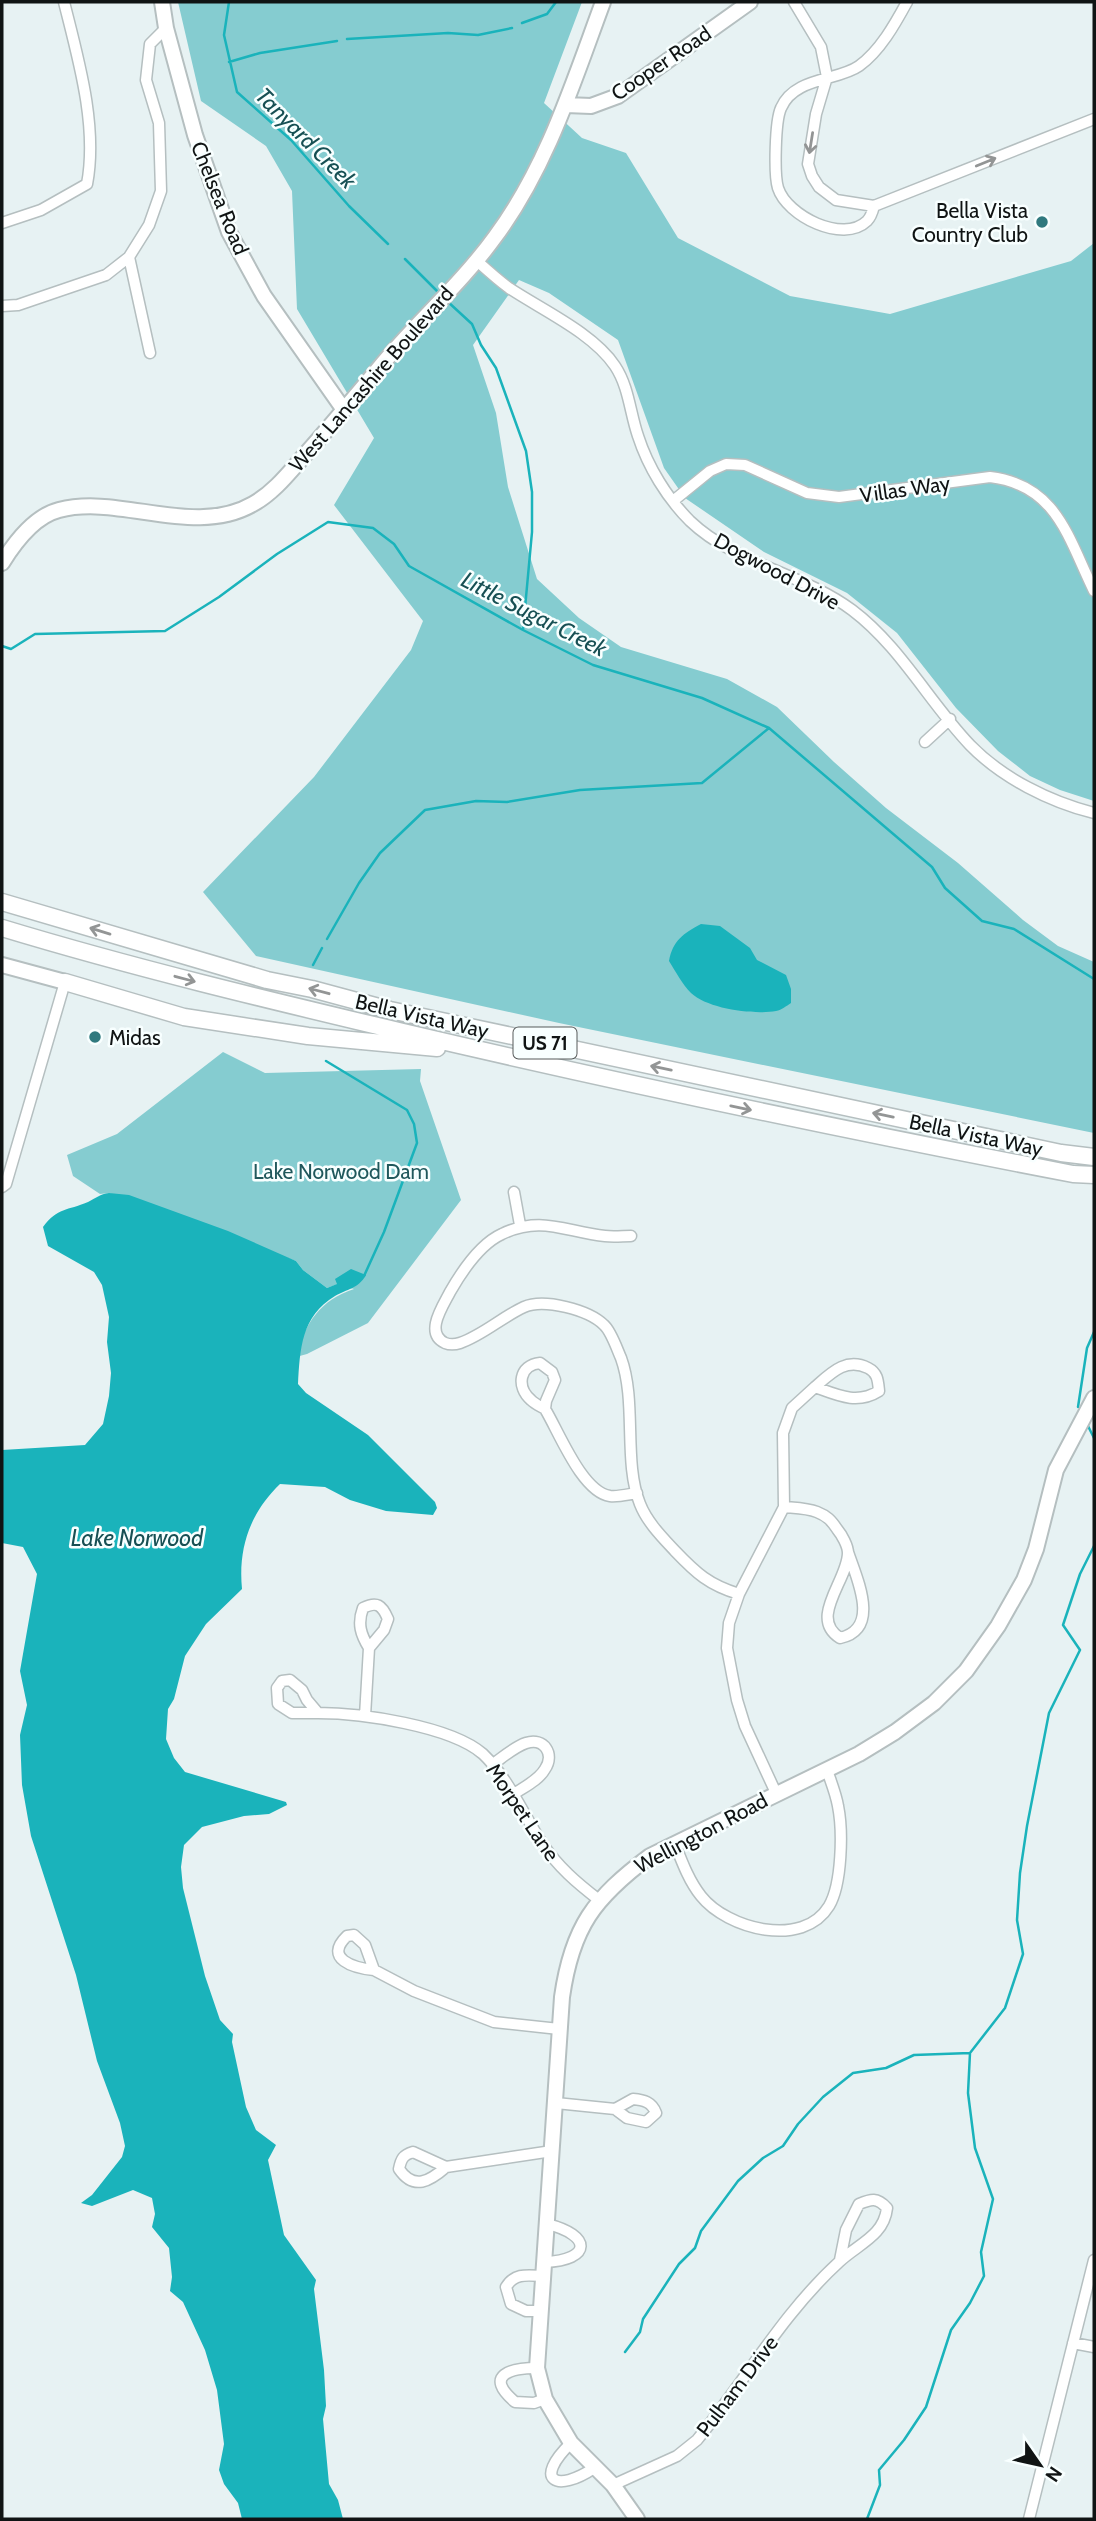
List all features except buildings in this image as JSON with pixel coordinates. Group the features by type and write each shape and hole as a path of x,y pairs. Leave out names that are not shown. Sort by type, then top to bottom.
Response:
{"main road":[{"name":"Bella Vista Way","path":"2,902 267,981 312,989 390,1010 1061,1153 1094,1157"},
{"name":"Bella Vista Way","path":"2,928 73,950 261,999 497,1054 787,1118 1073,1174 1094,1175"},
{"path":"65,982 184,1017 308,1037 497,1054"}],"street":[{"path":"2,223 41,210 88,184 91,164 86,97 64,2"},
{"name":"Chelsea Road","path":"162,2 166,28 195,135 229,232 264,296 344,410"},
{"name":"West Lancashire Boulevard","path":"2,563 25,532 57,510 87,507 185,517 216,517 252,505 279,484 412,330 472,266 519,203 566,105 603,2"},
{"name":"Cooper Road","path":"566,105 591,106 618,96 750,2"},
{"path":"794,2 821,47 827,77 816,114 808,164 819,187 836,200 874,206 1094,118"},
{"path":"874,206 868,220 849,229 825,227 795,212 778,188 776,132 780,108 788,97 809,83 857,68 873,53 907,2"},
{"path":"2,306 18,305 106,275 129,257 149,225 161,191 159,123 146,80 150,44 166,28"},
{"path":"129,257 150,353"},
{"name":"Dogwood Drive","path":"472,266 596,345 616,366 628,396 638,437 655,475 691,522 717,542 817,589 852,610 875,631 970,745 994,767 1035,791 1094,813"},
{"name":"Villas Way","path":"673,501 710,471 726,464 745,465 807,493 839,497 990,477 1009,479 1045,499 1059,520 1094,591"},
{"path":"925,742 950,719"},
{"path":"2,965 65,982 3,1184"},
{"path":"514,1192 520,1225"},
{"path":"631,1236 606,1237 537,1224 520,1225 496,1236 465,1269 444,1304 435,1331 439,1339 449,1345 456,1344 470,1339 527,1305 554,1304 580,1311 605,1325 621,1358 627,1384 640,1504 661,1536 695,1573 724,1590 739,1594"},
{"path":"545,1409 555,1380 548,1367 540,1363 531,1364 520,1378 522,1388 529,1399 545,1409 580,1472 593,1488 608,1496 638,1493"},
{"path":"776,1793 745,1726 731,1674 727,1648 729,1623 739,1594 784,1507 783,1433 792,1408 815,1387 835,1369 847,1364 859,1363 874,1371 878,1379 878,1391 869,1398 857,1399 815,1387"},
{"name":"Wellington Road","path":"637,2519 613,2484 571,2443 545,2399 537,2368 559,2029 566,1966 578,1930 599,1900 622,1877 650,1856 827,1770 895,1732 933,1703 966,1671 998,1626 1024,1580 1036,1549 1056,1470 1094,1398"},
{"path":"784,1507 814,1511 828,1517 841,1534 848,1552 858,1583 864,1616 858,1629 849,1636 840,1638 833,1634 828,1623 828,1609 848,1552"},
{"path":"365,1716 369,1648"},
{"name":"Morpet Lane","path":"318,1713 365,1716 428,1728 457,1738 481,1753 514,1794 556,1863 599,1900"},
{"path":"492,1765 525,1743 537,1741 544,1745 549,1753 545,1771 514,1794"},
{"path":"675,1844 692,1883 702,1898 719,1912 740,1922 764,1928 787,1931 805,1926 820,1917 829,1905 839,1868 838,1807 827,1770"},
{"path":"374,1970 414,1992 494,2022 559,2029"},
{"path":"556,2104 615,2109"},
{"path":"446,2167 552,2151"},
{"name":"Pulham Drive","path":"613,2484 677,2456 697,2440 806,2295 840,2260 877,2233 886,2221 887,2208 880,2200 871,2199 859,2204 846,2230 840,2260"},
{"path":"540,2311 526,2311 510,2304 506,2287 510,2279 572,2259 577,2253 580,2244 578,2237 547,2224"},
{"path":"1029,2519 1094,2260"},
{"path":"1082,2308 1094,2310"},
{"path":"1073,2343 1094,2347"},
{"path":"537,2368 513,2368 506,2373 502,2389 515,2402 534,2403 545,2399"},
{"path":"571,2443 552,2464 550,2473 553,2478 566,2482 594,2468"}],"green space":[{"path":"178,2 582,2 544,103 582,138 626,153 678,238 790,296 890,314 1071,261 1094,243 1094,801 1060,790 1030,776 998,751 956,708 897,633 847,593 764,552 685,498 664,468 618,340 549,293 519,280 473,345 496,413 508,487 537,579 579,618 621,647 727,679 777,707 886,808 958,863 1023,920 1058,946 1094,962 1094,1133 559,1023 256,956 203,892 314,777 411,650 423,621 334,505 374,438 297,309 292,191 266,146 201,101"},
{"name":"Lake Norwood Dam","path":"223,1052 265,1073 421,1069 420,1081 461,1200 368,1323 296,1357 309,1323 316,1314 332,1299 354,1289 338,1284 327,1288 303,1270 296,1261 109,1193 100,1194 73,1176 67,1155 117,1134"}],"water":[{"path":"701,924 720,926 750,948 757,960 786,975 791,989 791,1003 776,1011 744,1011 708,1003 691,993 669,961 680,938"},
{"name":"Lake Norwood","path":"109,1193 129,1195 228,1231 296,1261 303,1270 327,1288 337,1284 335,1279 351,1269 366,1275 356,1286 335,1296 315,1313 304,1335 298,1384 306,1393 368,1435 435,1502 437,1508 433,1515 386,1511 350,1500 325,1487 280,1484 261,1507 248,1532 242,1559 242,1589 206,1624 185,1656 174,1699 168,1709 166,1739 174,1758 185,1772 286,1802 287,1805 269,1814 244,1816 202,1827 184,1845 181,1867 183,1888 205,1976 220,2020 233,2034 232,2042 246,2107 256,2130 276,2145 268,2160 284,2235 316,2280 314,2289 324,2370 326,2406 323,2419 329,2484 338,2500 343,2519 242,2519 238,2503 224,2484 219,2470 224,2444 217,2390 205,2350 183,2302 170,2291 172,2277 169,2248 152,2227 155,2214 152,2198 133,2190 92,2206 81,2203 92,2195 122,2157 125,2146 120,2123 97,2061 76,1975 31,1836 22,1785 20,1735 27,1705 20,1671 37,1574 23,1547 2,1543 2,1450 85,1445 103,1424 111,1373 107,1342 109,1317 102,1285 94,1272 48,1246 43,1227 58,1213"}],"waterway":[{"name":"Tanyard Creek","path":"229,2 224,35 237,92 291,140 349,206 388,244"},
{"path":"522,23 547,14 556,2"},
{"path":"347,39 448,33 478,35 512,28"},
{"path":"229,62 260,53 337,41"},
{"name":"Tanyard Creek","path":"405,259 440,294"},
{"name":"Tanyard Creek","path":"447,301 472,324 481,345 496,368 526,451 532,492 532,532 523,630"},
{"name":"Little Sugar Creek","path":"2,646 11,649 35,634 165,631 328,522 373,528 394,544 409,566 523,630 593,665 702,698 769,728 932,867 945,888 982,921 1014,929 1094,979"},
{"path":"327,939 359,883 380,853 425,810 476,801 507,802 580,790 702,783 769,728"},
{"path":"313,965 322,948"},
{"path":"326,1061 407,1110 414,1124 417,1143 384,1232 364,1276"},
{"path":"1078,1407 1087,1348 1094,1332"},
{"path":"1088,1426 1094,1438"},
{"path":"867,2519 880,2485 879,2470 926,2407 951,2330 970,2303 984,2276 981,2252 993,2199 975,2148 968,2093 970,2053 1005,2008 1023,1954 1017,1920 1027,1826 1049,1713 1080,1650 1063,1625 1080,1574 1094,1546"},
{"path":"625,2352 640,2332 643,2319 679,2264 695,2248 701,2231 738,2181 763,2158 783,2146 798,2124 823,2097 853,2073 886,2068 914,2055 970,2053"}],"place":[{"name":"Bella Vista Country Club","path":"1042,222"},
{"name":"Midas","path":"95,1037"}]}
